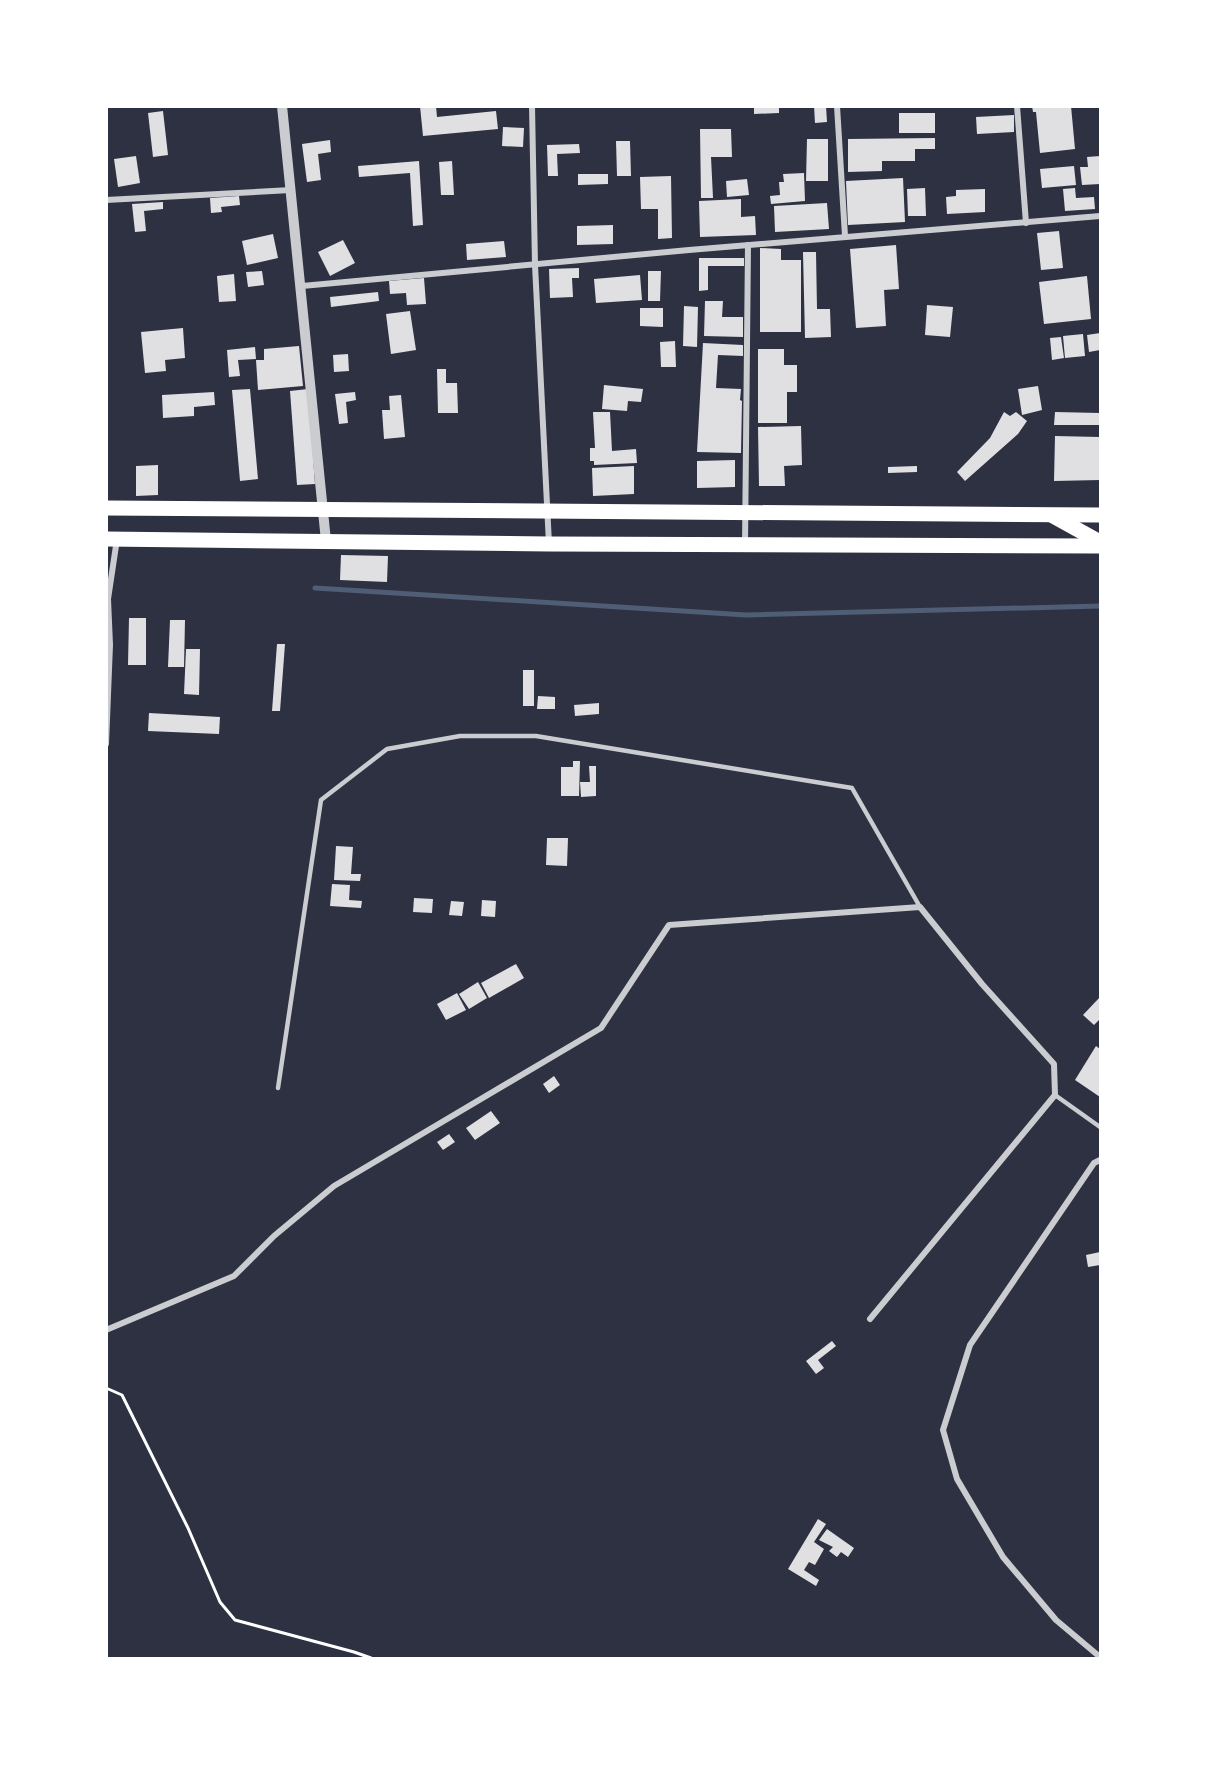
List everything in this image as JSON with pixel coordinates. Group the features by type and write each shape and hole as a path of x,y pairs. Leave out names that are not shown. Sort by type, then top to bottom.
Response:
{"highway":[{"path":"106,508 1101,515"},
{"path":"1051,514 1101,542"},
{"path":"112,539 549,544 1101,546"}],"street":[{"path":"282,106 326,541"},
{"path":"532,106 535,264 549,544"},
{"path":"837,106 845,236"},
{"path":"1017,106 1026,223"},
{"path":"106,200 291,189"},
{"path":"302,286 845,236 1101,216"},
{"path":"745,545 748,245"},
{"path":"106,744 110,645 108,599 112,539"},
{"path":"106,1330 234,1276 274,1236 334,1186 601,1028 669,925 920,907 982,984 1054,1064 1056,1095 870,1319"},
{"path":"1101,1160 1094,1163 970,1346 943,1430 957,1479 1003,1557 1056,1620 1101,1658"}],"lane":[{"path":"278,1088 321,800 387,748 460,736 536,736 852,788 920,907"},
{"path":"1056,1095 1101,1127"}],"path":[{"path":"106,1388 122,1395 188,1528 220,1602 236,1620 354,1652 371,1659"}],"building":[{"path":"420,106 436,106 437,117 496,111 498,129 423,136"},
{"path":"754,106 779,106 779,113 754,114"},
{"path":"814,106 826,106 827,122 815,123"},
{"path":"1032,106 1071,106 1075,149 1040,153 1036,112 1033,112"},
{"path":"163,111 168,155 153,157 148,113"},
{"path":"899,113 935,113 935,133 899,133"},
{"path":"1014,115 1014,132 977,134 976,117"},
{"path":"503,127 524,128 523,147 502,146"},
{"path":"700,129 731,129 732,157 711,157 713,198 701,198"},
{"path":"935,138 935,149 915,149 915,161 882,161 882,171 848,172 848,139"},
{"path":"807,139 828,139 828,181 806,181"},
{"path":"330,140 331,152 318,154 321,180 307,182 302,144"},
{"path":"616,141 630,141 631,176 617,176"},
{"path":"579,144 580,153 557,154 558,176 548,176 547,145"},
{"path":"136,156 140,183 118,187 114,159"},
{"path":"1100,156 1100,184 1082,185 1080,167 1088,167 1087,157"},
{"path":"419,161 423,225 413,226 410,173 359,177 358,166"},
{"path":"452,161 454,195 441,195 439,162"},
{"path":"1074,166 1076,185 1042,188 1040,169"},
{"path":"804,173 805,201 771,204 770,196 780,195 779,182 784,182 783,174"},
{"path":"578,174 608,174 608,184 578,185"},
{"path":"671,176 672,238 658,239 658,209 641,209 640,177"},
{"path":"903,178 905,222 848,225 846,181"},
{"path":"747,179 749,195 727,197 726,181"},
{"path":"925,188 926,216 908,216 907,189"},
{"path":"1075,188 1076,198 1094,197 1095,209 1065,211 1063,189"},
{"path":"985,189 985,212 947,214 946,197 956,196 956,190"},
{"path":"239,196 240,205 221,207 222,212 211,213 210,198"},
{"path":"741,199 741,217 755,216 756,235 700,237 699,201"},
{"path":"163,202 163,209 144,211 146,231 135,232 132,204"},
{"path":"827,203 829,229 775,232 774,206"},
{"path":"613,225 613,244 577,245 577,226"},
{"path":"1059,231 1063,268 1041,270 1037,233"},
{"path":"273,234 278,258 247,265 242,241"},
{"path":"343,240 355,263 330,276 318,252"},
{"path":"504,241 506,257 467,260 466,244"},
{"path":"896,245 899,289 884,290 886,326 856,328 850,249"},
{"path":"760,248 781,249 781,260 801,260 801,332 760,332"},
{"path":"803,252 816,252 817,309 830,309 831,337 805,338"},
{"path":"699,258 744,258 744,266 708,266 708,290 699,291"},
{"path":"579,268 579,278 572,278 573,297 550,298 549,269"},
{"path":"262,271 264,285 248,287 246,272"},
{"path":"648,271 661,271 660,301 648,301"},
{"path":"234,274 236,301 219,302 217,276"},
{"path":"640,275 642,300 596,303 594,279"},
{"path":"1087,276 1091,319 1044,324 1039,282"},
{"path":"424,278 426,304 407,305 406,293 390,294 389,281"},
{"path":"378,292 379,301 331,307 330,297"},
{"path":"705,301 723,301 722,317 743,317 743,337 704,336"},
{"path":"927,305 953,307 950,337 925,335"},
{"path":"684,306 698,307 697,347 683,346"},
{"path":"640,308 663,308 663,327 640,326"},
{"path":"410,311 416,350 391,354 386,314"},
{"path":"183,328 185,358 165,360 166,371 145,373 141,332"},
{"path":"1100,333 1100,350 1089,352 1087,335"},
{"path":"1083,334 1085,356 1065,358 1063,336"},
{"path":"1061,337 1064,358 1052,360 1050,338"},
{"path":"675,341 676,367 661,367 660,342"},
{"path":"703,343 743,345 743,356 718,355 716,388 741,389 741,453 697,452"},
{"path":"299,346 303,386 258,390 256,360 264,360 264,349"},
{"path":"255,347 256,359 238,360 240,376 229,377 227,350"},
{"path":"758,349 784,349 784,365 797,365 797,392 787,392 787,423 758,423"},
{"path":"348,354 349,371 334,372 333,355"},
{"path":"437,369 446,369 446,383 457,383 458,413 438,413"},
{"path":"604,385 643,389 641,402 628,401 627,411 602,409"},
{"path":"1038,386 1042,410 1022,415 1018,389"},
{"path":"250,389 258,479 240,481 232,390"},
{"path":"308,389 315,484 297,485 290,391"},
{"path":"214,392 215,405 194,407 194,416 163,418 162,395"},
{"path":"355,392 356,400 346,402 348,423 339,424 335,394"},
{"path":"401,395 405,437 384,439 382,410 390,410 389,396"},
{"path":"593,412 610,412 612,451 636,449 637,463 594,465 594,461 590,461 590,448 595,448"},
{"path":"1004,412 1010,416 1016,412 1027,421 1018,434 965,481 957,472 990,438"},
{"path":"1055,412 1100,413 1100,425 1054,425"},
{"path":"801,426 802,465 784,466 785,486 759,486 758,427"},
{"path":"1055,436 1100,437 1100,480 1054,481"},
{"path":"735,460 735,487 697,488 697,461"},
{"path":"158,465 158,495 136,496 136,466"},
{"path":"634,466 634,494 593,496 592,468"},
{"path":"917,466 917,472 888,473 888,467"},
{"path":"341,555 388,556 387,582 340,580"},
{"path":"129,618 146,618 146,665 128,665"},
{"path":"170,620 185,620 184,667 168,667"},
{"path":"277,644 285,644 280,711 272,711"},
{"path":"186,649 200,649 199,695 184,694"},
{"path":"523,670 534,670 534,706 523,706"},
{"path":"538,696 555,697 555,709 537,709"},
{"path":"599,703 599,714 575,716 574,705"},
{"path":"149,713 220,717 219,734 148,731"},
{"path":"573,761 580,761 579,796 561,796 561,767 573,767"},
{"path":"589,766 596,766 596,796 581,797 580,782 590,782"},
{"path":"547,838 568,838 567,866 546,865"},
{"path":"336,846 353,847 351,874 361,874 360,881 334,880"},
{"path":"332,884 350,885 349,900 362,901 361,908 330,906"},
{"path":"414,898 433,899 432,913 413,912"},
{"path":"482,900 496,901 495,917 481,916"},
{"path":"451,901 464,902 462,916 449,915"},
{"path":"516,964 524,978 489,998 481,983"},
{"path":"478,982 487,998 469,1009 459,994"},
{"path":"457,993 466,1010 446,1020 437,1004"},
{"path":"1100,997 1100,1019 1094,1025 1083,1015"},
{"path":"1096,1046 1100,1049 1100,1097 1075,1080"},
{"path":"554,1076 560,1085 549,1093 543,1084"},
{"path":"491,1111 500,1123 475,1140 466,1128"},
{"path":"449,1134 455,1142 443,1150 437,1142"},
{"path":"1100,1252 1100,1265 1088,1267 1086,1255"},
{"path":"832,1341 836,1346 818,1360 824,1368 816,1374 806,1361"},
{"path":"818,1519 826,1524 814,1542 824,1549 815,1565 809,1562 804,1570 819,1580 816,1586 788,1569"},
{"path":"827,1529 854,1548 848,1557 841,1552 837,1557 829,1551 833,1547 819,1540"}],"waterway":[{"path":"315,588 746,615 1100,606"}]}
